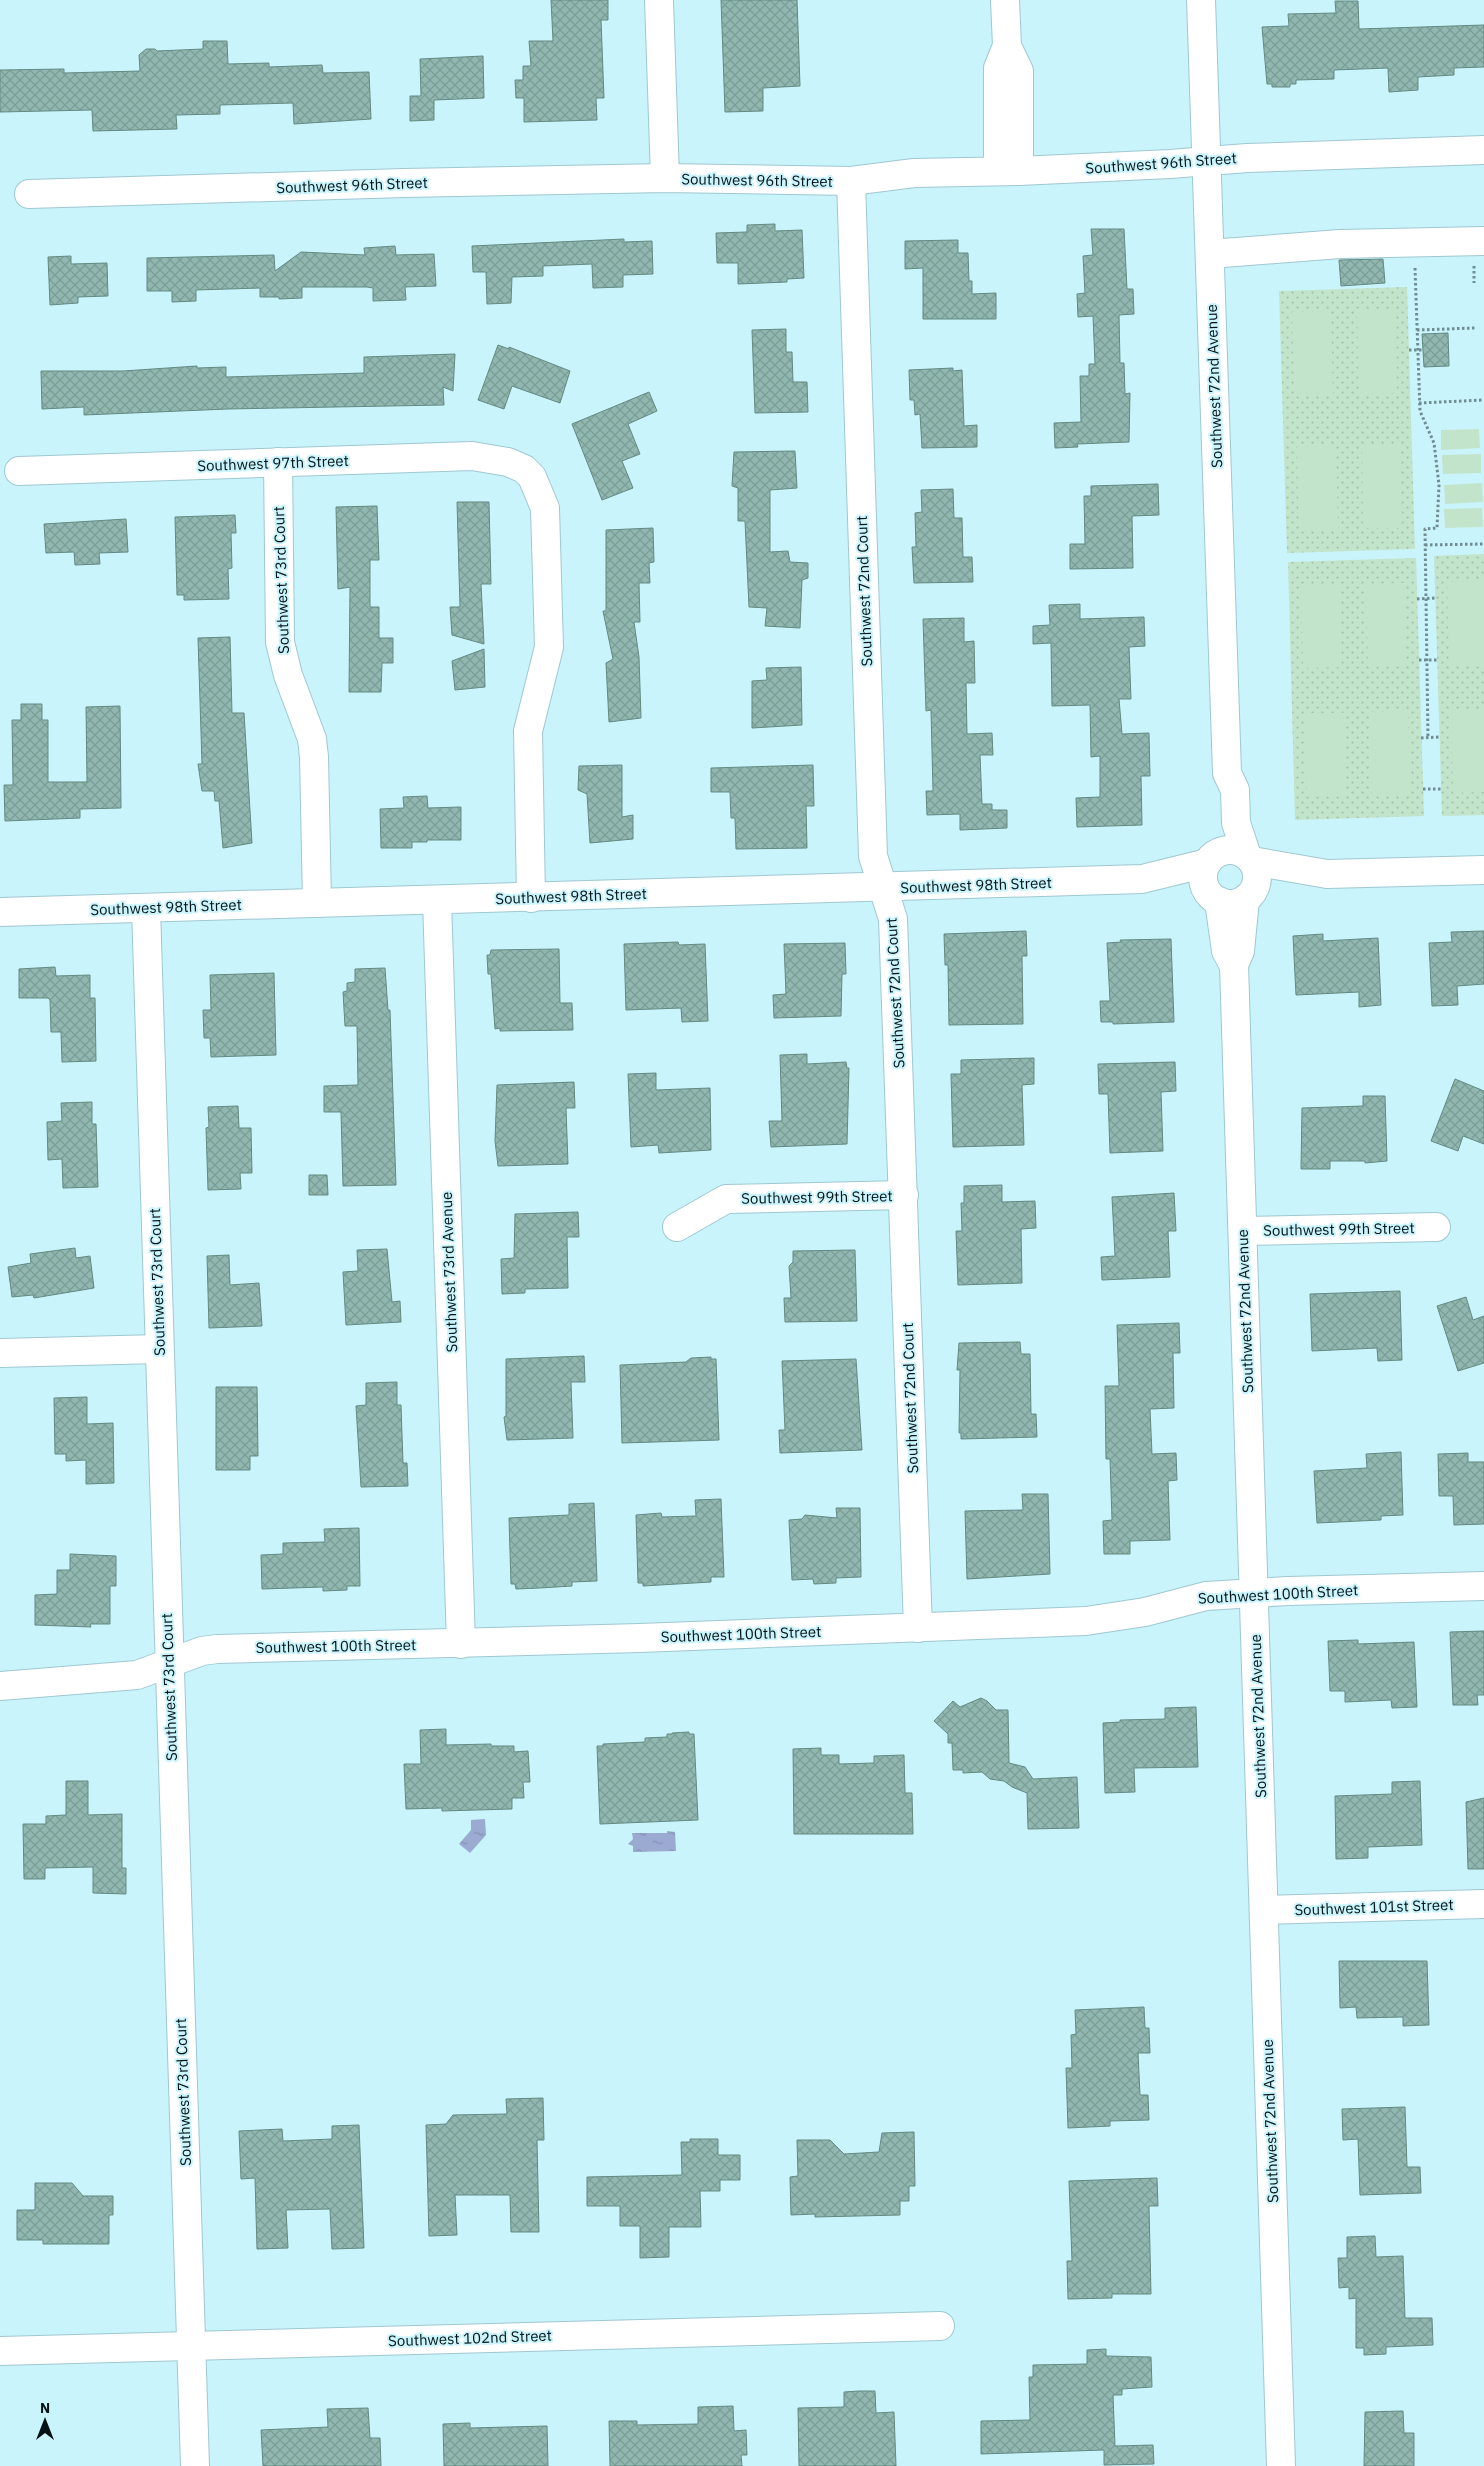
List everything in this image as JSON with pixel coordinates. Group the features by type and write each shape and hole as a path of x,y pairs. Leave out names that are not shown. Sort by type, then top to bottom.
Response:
{"street":[{"path":"659,0 665,178"},
{"path":"1005,0 1007,46 998,68 1009,171"},
{"name":"Southwest 72nd Avenue","path":"1201,0 1227,773 1235,790 1236,823 1249,858"},
{"name":"Southwest 96th Street","path":"29,194 404,183 665,178 851,181 914,173 1009,171 1484,150"},
{"name":"Southwest 72nd Court","path":"851,181 873,856 893,919 918,1628"},
{"path":"1210,254 1340,244 1484,241"},
{"name":"Southwest 97th Street","path":"20,471 472,456 508,462 524,469 532,477 545,508 550,632 546,665 530,716 527,746 531,898"},
{"name":"Southwest 73rd Court","path":"278,462 280,642 288,674 312,738 318,903"},
{"name":"Southwest 72nd Avenue","path":"1209,860 1219,828 1220,789 1227,773"},
{"path":"1328,874 1312,880 1270,886 1227,904 1215,899 1203,879 1209,860 1218,853 1233,850 1249,858 1328,874 1484,870"},
{"path":"1249,858 1257,876 1249,896"},
{"name":"Southwest 98th Street","path":"0,912 883,888 1142,879 1209,860"},
{"name":"Southwest 98th Street","path":"1142,879 1150,885 1195,889 1215,899"},
{"name":"Southwest 72nd Avenue","path":"1249,896 1240,952 1234,965 1281,2466"},
{"name":"Southwest 72nd Avenue","path":"1215,899 1226,952 1234,965"},
{"name":"Southwest 73rd Avenue","path":"437,900 461,1644"},
{"name":"Southwest 73rd Court","path":"146,908 168,1662 195,2466"},
{"name":"Southwest 99th Street","path":"677,1227 726,1199 904,1195"},
{"name":"Southwest 99th Street","path":"1243,1232 1436,1227"},
{"path":"0,1352 159,1349"},
{"name":"Southwest 100th Street","path":"0,1686 137,1675 168,1662 202,1651 217,1649 461,1644 1100,1620 1145,1612 1206,1596 1484,1586"},
{"name":"Southwest 101st Street","path":"1264,1910 1484,1904"},
{"name":"Southwest 102nd Street","path":"0,2352 940,2326"}],"path":[{"path":"1415,284 1419,403 1422,420 1434,443 1438,484 1437,528 1425,529 1428,738"},
{"path":"1417,330 1475,328"},
{"path":"1409,350 1423,350"},
{"path":"1419,403 1484,400"},
{"path":"1425,545 1484,544"},
{"path":"1417,598 1436,598"},
{"path":"1419,660 1438,660"},
{"path":"1421,738 1440,737"},
{"path":"1423,789 1442,789"}],"green space":[{"path":"1407,287 1415,549 1287,553 1279,291"},
{"path":"1396,309 1397,393 1359,394 1357,310"},
{"path":"1331,311 1333,395 1294,395 1292,312"},
{"path":"1479,429 1480,448 1441,450 1441,430"},
{"path":"1400,444 1402,528 1363,528 1362,445"},
{"path":"1336,446 1338,529 1299,530 1297,447"},
{"path":"1481,454 1481,473 1443,474 1442,455"},
{"path":"1482,483 1483,502 1445,504 1444,485"},
{"path":"1482,508 1483,527 1445,528 1444,509"},
{"path":"1484,554 1484,815 1442,816 1434,556"},
{"path":"1416,558 1424,816 1295,820 1288,562"},
{"path":"1484,581 1484,665 1449,665 1447,582"},
{"path":"1404,583 1406,666 1368,667 1366,584"},
{"path":"1340,584 1342,667 1303,668 1301,585"},
{"path":"1451,709 1484,709 1484,792 1453,793"},
{"path":"1408,711 1410,794 1372,795 1370,712"},
{"path":"1305,713 1344,713 1346,796 1307,797"}],"water":[{"path":"485,1819 486,1835 470,1853 459,1844 471,1830 471,1820"},
{"path":"667,1831 675,1832 676,1851 633,1852 633,1846 628,1844 633,1839 632,1833 667,1833"}],"building":[{"path":"551,0 608,0 608,20 601,20 604,98 596,98 597,120 524,122 524,98 516,98 515,80 523,80 523,66 531,66 529,41 553,41"},
{"path":"721,0 797,0 800,86 763,88 763,111 725,112"},
{"path":"1335,1 1358,1 1359,29 1484,25 1484,67 1454,68 1454,75 1418,77 1418,90 1389,92 1388,68 1334,70 1334,79 1296,80 1296,84 1290,84 1290,87 1272,87 1272,84 1267,84 1262,27 1289,26 1288,14 1336,13"},
{"path":"203,41 227,41 228,64 269,63 269,67 322,65 323,73 369,72 371,119 294,124 293,103 220,105 220,114 176,115 177,129 93,131 92,110 0,112 0,70 64,69 64,73 140,71 139,55 146,49 155,49 157,51 203,49"},
{"path":"483,56 484,98 434,100 434,120 410,121 410,96 421,96 420,59"},
{"path":"775,224 775,231 802,230 804,278 787,279 787,282 738,284 738,263 717,263 716,233 747,232 747,225"},
{"path":"1091,229 1124,229 1127,289 1133,289 1134,314 1119,315 1120,363 1124,363 1125,394 1130,393 1129,442 1077,444 1078,447 1055,448 1054,423 1081,422 1080,376 1089,376 1089,364 1095,364 1093,316 1078,317 1077,294 1085,293 1083,256 1093,255"},
{"path":"624,239 624,242 652,241 653,274 623,275 623,287 593,288 592,264 543,266 543,276 512,277 511,303 487,304 486,272 473,272 472,246"},
{"path":"958,240 958,253 968,253 969,281 972,281 972,294 996,293 996,319 923,319 923,268 905,269 905,241"},
{"path":"395,246 396,255 434,254 436,286 405,287 406,300 373,301 373,288 367,287 302,287 302,298 279,299 279,297 260,297 260,288 196,290 196,301 172,302 172,291 147,291 147,258 274,255 275,271 301,252 365,255 364,248"},
{"path":"71,256 71,264 107,263 108,296 78,297 78,303 50,305 48,257"},
{"path":"1383,259 1385,283 1341,286 1339,260"},
{"path":"786,329 786,352 792,352 793,382 807,382 808,412 755,413 752,330"},
{"path":"1448,333 1449,366 1424,367 1422,334"},
{"path":"498,345 509,349 509,347 570,371 560,403 512,386 504,409 478,400"},
{"path":"455,354 453,391 443,387 444,405 228,409 84,415 84,407 42,409 41,371 123,371 197,366 197,368 226,367 226,377 364,373 364,357"},
{"path":"953,368 953,371 962,370 964,426 977,425 977,447 922,448 920,414 915,415 914,400 910,400 909,370"},
{"path":"649,392 657,411 628,424 640,454 622,461 633,488 602,500 572,424"},
{"path":"795,451 797,488 770,490 770,552 788,551 790,562 808,563 808,578 802,580 800,628 765,626 767,608 749,607 745,521 738,521 738,488 732,486 734,452"},
{"path":"1158,484 1159,515 1132,516 1133,568 1070,569 1070,544 1085,544 1084,496 1091,496 1091,486"},
{"path":"953,489 954,518 962,518 963,557 972,557 973,582 914,583 912,547 916,547 915,513 922,512 921,490"},
{"path":"457,502 489,502 491,584 481,584 484,644 452,635 450,607 460,607"},
{"path":"377,506 379,560 370,560 370,607 379,607 379,638 393,638 393,663 382,663 381,692 349,692 350,587 338,589 336,507"},
{"path":"235,515 236,533 231,533 232,568 228,569 229,599 184,600 184,595 177,595 175,517"},
{"path":"126,519 128,552 99,553 100,564 75,565 74,552 46,553 44,524"},
{"path":"653,528 654,562 649,563 650,583 639,583 640,622 634,622 639,657 641,718 609,722 606,663 613,659 603,611 606,611 606,530"},
{"path":"1080,604 1080,619 1144,617 1145,646 1129,647 1131,699 1119,699 1122,734 1149,733 1150,776 1141,776 1142,825 1077,827 1076,798 1100,797 1100,756 1091,757 1090,705 1052,706 1051,643 1033,644 1033,626 1050,625 1049,605"},
{"path":"964,618 964,642 974,641 975,683 966,683 967,734 992,733 993,755 980,755 982,804 992,804 992,810 1007,810 1007,828 960,830 960,814 927,815 926,791 933,791 931,710 926,711 923,619"},
{"path":"230,637 232,713 244,713 252,843 223,848 219,801 215,801 214,791 202,791 198,764 202,764 198,638"},
{"path":"484,649 485,687 455,690 452,661"},
{"path":"801,667 802,725 752,728 752,681 767,680 766,668"},
{"path":"21,704 42,704 42,720 48,720 48,782 87,782 86,707 120,706 121,808 80,809 80,818 5,821 4,785 13,785 12,720 21,720"},
{"path":"622,765 622,817 633,815 633,839 590,843 587,794 578,790 579,766"},
{"path":"813,765 814,806 806,806 807,848 736,849 735,818 731,818 730,792 711,792 711,768"},
{"path":"427,796 428,808 461,807 461,840 427,840 427,842 412,842 412,848 381,848 380,809 404,808 403,797"},
{"path":"1026,931 1027,956 1022,956 1023,1024 949,1025 948,965 945,965 944,934"},
{"path":"1484,931 1484,984 1457,986 1458,1005 1432,1006 1429,943 1452,942 1451,932"},
{"path":"1323,934 1323,941 1378,938 1381,1005 1359,1007 1359,992 1296,995 1293,936"},
{"path":"1171,939 1174,1022 1113,1024 1113,1022 1101,1022 1100,1001 1110,1001 1107,943 1121,942 1120,940"},
{"path":"678,942 679,945 705,944 708,1021 682,1022 681,1008 626,1010 624,944"},
{"path":"845,943 846,974 842,974 841,1016 774,1018 773,995 786,994 784,944"},
{"path":"559,949 560,1003 572,1003 573,1030 500,1031 500,1028 495,1029 491,974 488,974 487,955 490,955 491,950"},
{"path":"55,967 56,976 90,975 90,998 95,998 96,1061 62,1062 61,1032 51,1032 50,1000 48,998 19,998 19,969"},
{"path":"385,968 388,1010 390,1010 396,1185 343,1186 341,1112 324,1112 324,1086 358,1085 357,1026 345,1026 343,992 347,991 347,983 355,982 355,969"},
{"path":"274,973 276,1055 211,1057 210,1038 204,1038 203,1010 211,1010 210,975"},
{"path":"807,1054 807,1064 846,1062 847,1068 849,1068 847,1144 771,1147 769,1121 782,1121 780,1055"},
{"path":"1034,1058 1034,1084 1022,1085 1024,1145 953,1147 951,1074 961,1074 961,1060"},
{"path":"1175,1062 1176,1091 1161,1092 1163,1151 1110,1153 1108,1094 1099,1094 1098,1064"},
{"path":"656,1073 656,1090 710,1088 711,1150 659,1153 658,1145 631,1147 628,1074"},
{"path":"1455,1079 1484,1091 1484,1144 1463,1136 1458,1151 1431,1141"},
{"path":"574,1082 575,1108 566,1108 568,1164 498,1166 495,1141 497,1085"},
{"path":"1363,1096 1385,1096 1387,1161 1365,1163 1365,1161 1330,1161 1330,1169 1301,1169 1302,1108 1363,1106"},
{"path":"92,1102 92,1124 96,1124 98,1187 63,1188 62,1159 48,1160 47,1122 62,1121 61,1103"},
{"path":"238,1106 239,1128 251,1128 252,1173 240,1173 241,1189 208,1190 206,1128 209,1127 208,1107"},
{"path":"309,1175 327,1175 328,1195 309,1195"},
{"path":"1002,1185 1002,1202 1035,1201 1036,1228 1021,1229 1022,1283 958,1285 956,1231 962,1231 961,1203 964,1203 964,1186"},
{"path":"1174,1193 1176,1231 1168,1231 1170,1277 1102,1280 1101,1257 1115,1256 1112,1197"},
{"path":"578,1212 579,1237 567,1237 568,1288 525,1289 525,1293 502,1294 501,1259 514,1258 515,1214"},
{"path":"75,1248 76,1258 90,1256 94,1288 34,1298 33,1295 12,1297 8,1267 31,1263 30,1254"},
{"path":"387,1249 392,1302 400,1301 401,1322 346,1325 343,1272 358,1271 357,1250"},
{"path":"855,1250 857,1321 785,1322 784,1298 791,1298 789,1266 793,1262 793,1251"},
{"path":"229,1255 230,1285 259,1283 262,1326 209,1328 207,1256"},
{"path":"1400,1291 1402,1360 1378,1361 1377,1348 1312,1351 1310,1294"},
{"path":"1466,1297 1473,1320 1484,1316 1484,1363 1458,1371 1437,1306"},
{"path":"1179,1323 1180,1353 1173,1353 1174,1408 1150,1409 1152,1454 1176,1453 1177,1480 1168,1481 1170,1540 1130,1541 1130,1554 1104,1554 1103,1521 1112,1520 1110,1459 1106,1459 1105,1386 1119,1386 1117,1325"},
{"path":"1020,1342 1021,1354 1030,1354 1031,1414 1036,1414 1037,1437 961,1439 961,1433 959,1433 960,1370 957,1370 959,1343"},
{"path":"584,1356 585,1382 571,1382 573,1438 507,1440 504,1417 506,1416 506,1359"},
{"path":"711,1357 711,1359 716,1359 719,1440 622,1443 620,1365 686,1362 691,1358"},
{"path":"856,1359 862,1450 780,1453 779,1430 785,1430 782,1361"},
{"path":"397,1382 397,1405 401,1405 403,1463 407,1463 408,1486 361,1487 356,1406 366,1405 366,1383"},
{"path":"216,1387 257,1387 258,1456 250,1456 250,1470 216,1470"},
{"path":"87,1397 87,1424 113,1423 114,1483 86,1484 86,1460 66,1461 66,1454 55,1454 54,1398"},
{"path":"1401,1452 1403,1515 1381,1516 1381,1520 1317,1523 1314,1471 1367,1468 1366,1454"},
{"path":"1468,1453 1468,1462 1484,1462 1484,1524 1454,1525 1453,1496 1439,1496 1438,1454"},
{"path":"1022,1494 1048,1494 1050,1574 967,1579 965,1511 1023,1510"},
{"path":"721,1499 724,1577 711,1577 711,1582 643,1586 643,1583 638,1583 636,1515 661,1513 662,1517 696,1516 695,1500"},
{"path":"594,1503 597,1581 572,1582 572,1586 516,1589 515,1584 511,1584 509,1518 569,1515 569,1504"},
{"path":"836,1508 860,1508 861,1577 836,1578 836,1583 814,1584 813,1579 792,1580 789,1520 802,1519 805,1515 837,1518"},
{"path":"359,1528 360,1586 347,1586 347,1590 323,1591 323,1587 262,1589 261,1555 283,1554 283,1543 325,1542 324,1529"},
{"path":"70,1554 116,1556 116,1586 110,1586 110,1624 90,1624 91,1627 35,1625 35,1595 57,1594 57,1570 70,1570"},
{"path":"1484,1631 1484,1695 1477,1695 1478,1705 1453,1705 1450,1632"},
{"path":"1358,1640 1358,1644 1414,1642 1417,1707 1392,1708 1391,1700 1345,1702 1345,1691 1330,1691 1328,1641"},
{"path":"981,1698 996,1710 1008,1710 1009,1763 1025,1767 1033,1779 1077,1777 1079,1828 1028,1829 1027,1793 1012,1787 1004,1781 990,1779 982,1772 963,1773 963,1770 953,1770 952,1743 948,1743 948,1734 934,1721 953,1701 960,1707"},
{"path":"1196,1707 1198,1767 1134,1768 1135,1792 1105,1793 1103,1723 1120,1722 1120,1720 1165,1719 1165,1708"},
{"path":"446,1729 446,1745 491,1744 491,1746 514,1746 514,1752 528,1751 530,1782 523,1782 524,1798 512,1798 512,1809 442,1811 442,1808 406,1809 404,1764 421,1764 420,1730"},
{"path":"689,1732 689,1734 694,1734 698,1820 600,1824 597,1746 645,1742 645,1738 667,1737 667,1734"},
{"path":"821,1748 821,1755 839,1755 839,1764 874,1763 874,1756 904,1755 905,1793 912,1793 913,1834 794,1834 793,1749"},
{"path":"66,1781 88,1781 88,1815 122,1814 122,1868 126,1868 126,1894 93,1893 93,1867 45,1868 45,1879 24,1879 23,1824 46,1824 46,1816 66,1815"},
{"path":"1420,1781 1422,1845 1368,1847 1368,1858 1336,1859 1335,1796 1392,1794 1392,1782"},
{"path":"1484,1798 1484,1869 1468,1869 1466,1802"},
{"path":"1339,1961 1427,1961 1429,2025 1403,2026 1403,2017 1357,2018 1356,2007 1340,2008"},
{"path":"1144,2007 1145,2028 1149,2028 1150,2053 1138,2053 1140,2095 1148,2095 1149,2120 1110,2121 1110,2126 1068,2128 1066,2068 1072,2068 1071,2035 1076,2034 1075,2010"},
{"path":"543,2098 544,2140 537,2140 539,2232 511,2232 510,2195 455,2195 457,2235 429,2236 426,2125 446,2124 453,2115 507,2114 506,2099"},
{"path":"1405,2107 1407,2167 1420,2167 1421,2193 1360,2195 1358,2139 1343,2140 1342,2109"},
{"path":"359,2125 364,2248 332,2249 330,2209 286,2210 288,2248 257,2249 255,2178 241,2179 239,2131 282,2129 283,2141 332,2139 332,2126"},
{"path":"914,2132 915,2186 909,2186 909,2201 900,2201 900,2215 815,2217 815,2214 791,2215 790,2177 798,2176 797,2140 830,2140 844,2154 879,2152 882,2133"},
{"path":"690,2139 718,2139 718,2155 740,2155 740,2180 720,2180 720,2191 700,2191 701,2227 669,2227 669,2257 640,2258 640,2226 620,2226 620,2206 587,2206 587,2177 682,2175 681,2142 690,2142"},
{"path":"1157,2178 1158,2206 1149,2206 1151,2294 1112,2294 1112,2298 1068,2299 1067,2261 1072,2261 1069,2181"},
{"path":"35,2183 72,2183 83,2196 113,2196 113,2215 109,2215 109,2244 43,2244 43,2240 17,2240 17,2210 35,2210"},
{"path":"1375,2236 1376,2257 1403,2256 1405,2318 1432,2318 1433,2345 1386,2347 1386,2354 1364,2355 1364,2348 1356,2348 1356,2298 1349,2299 1349,2287 1339,2288 1338,2258 1347,2258 1347,2237"},
{"path":"1106,2349 1106,2356 1151,2357 1152,2387 1122,2389 1122,2395 1113,2395 1115,2446 1153,2445 1154,2464 1104,2465 1104,2450 981,2454 981,2421 1030,2420 1029,2377 1033,2377 1033,2365 1087,2364 1087,2350"},
{"path":"875,2391 876,2413 894,2412 896,2466 799,2466 798,2408 844,2407 844,2392"},
{"path":"733,2406 734,2431 746,2430 747,2455 741,2455 742,2466 610,2466 609,2421 637,2421 637,2425 698,2424 698,2407"},
{"path":"368,2408 370,2438 380,2438 381,2466 263,2466 261,2430 328,2427 327,2409"},
{"path":"1403,2411 1404,2433 1414,2433 1414,2466 1364,2466 1365,2412"},
{"path":"470,2423 470,2428 547,2426 548,2466 444,2466 443,2424"}]}
